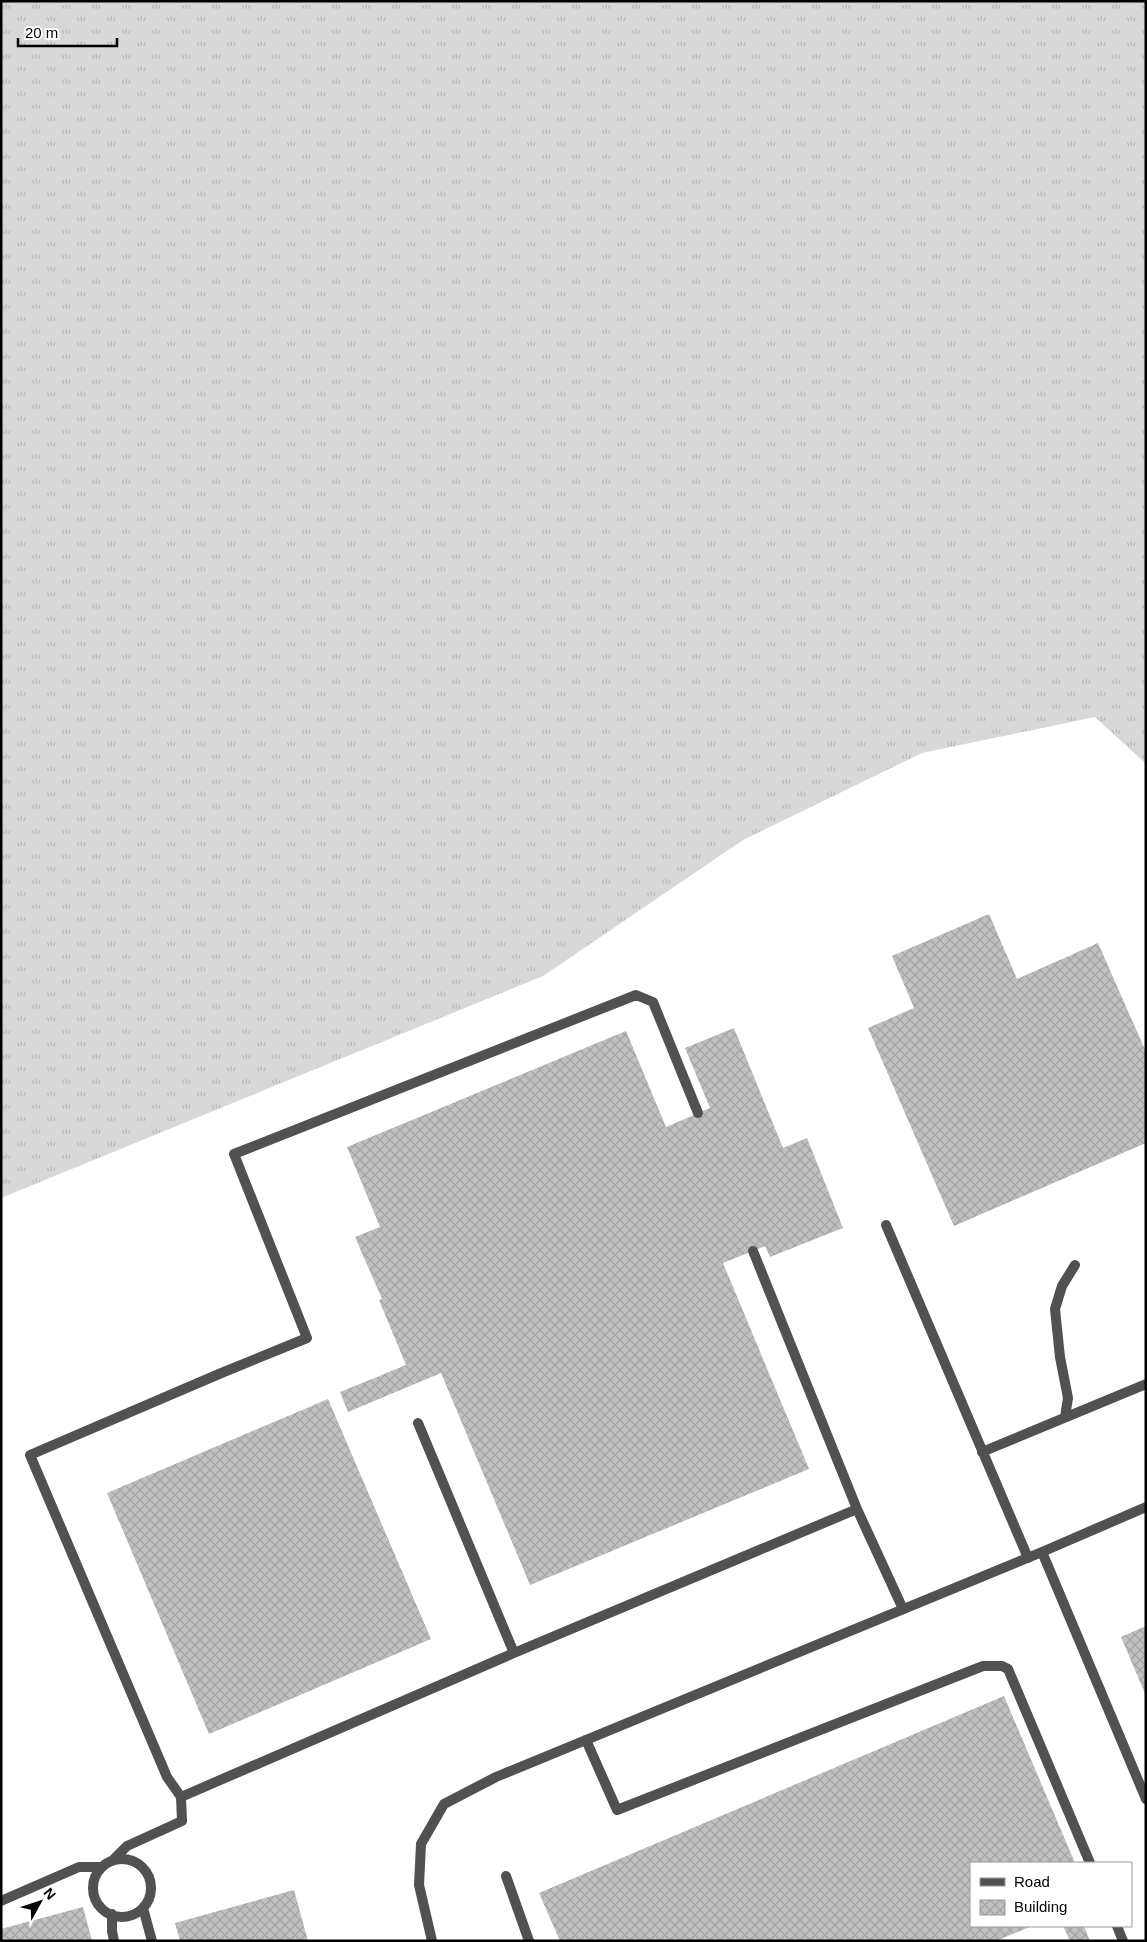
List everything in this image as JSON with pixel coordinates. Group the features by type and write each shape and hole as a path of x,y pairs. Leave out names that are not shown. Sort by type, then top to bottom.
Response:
{"street":[{"path":"112,1860 126,1858 138,1863 148,1872 152,1885 150,1898 143,1908 132,1916 119,1917 106,1912 97,1903 93,1890 94,1878 102,1866 128,1846 182,1821 181,1797 167,1777 30,1455 307,1338 234,1154 636,995 653,1002 698,1113"},
{"path":"886,1225 1028,1558"},
{"path":"753,1251 857,1509 903,1610"},
{"path":"1065,1417 1068,1398 1060,1357 1055,1309 1062,1286 1075,1265"},
{"path":"982,1452 1146,1384"},
{"path":"418,1423 514,1653"},
{"path":"432,1941 419,1885 421,1844 444,1804 496,1777 903,1610 1146,1507"},
{"path":"181,1797 514,1653 857,1509"},
{"path":"1042,1552 1146,1799"},
{"path":"586,1740 617,1810 984,1666 1002,1666 1008,1669 1090,1862"},
{"path":"1,1901 79,1867 102,1866"},
{"path":"506,1876 529,1941"},
{"path":"143,1908 152,1941"},
{"path":"112,1914 114,1941"},
{"path":"1116,1927 1122,1941"}],"green space":[{"path":"1,1 1146,1 1146,764 1095,717 922,753 743,840 543,976 1,1198"}],"building":[{"path":"989,914 1017,979 1098,943 1146,1052 1146,1143 954,1226 868,1028 914,1008 892,956"},
{"path":"734,1028 783,1148 807,1138 843,1228 770,1257 765,1246 723,1263 809,1469 530,1585 441,1373 348,1412 340,1392 406,1365 379,1300 382,1299 355,1237 380,1227 347,1147 626,1031 666,1127 710,1108 685,1048"},
{"path":"328,1399 431,1639 209,1734 107,1493"},
{"path":"1146,1626 1146,1696 1121,1637"},
{"path":"1004,1696 1075,1862 970,1862 970,1927 1030,1927 996,1941 560,1941 539,1893"},
{"path":"294,1890 308,1941 180,1941 175,1923"},
{"path":"83,1907 92,1941 1,1941 1,1929"},
{"path":"1063,1927 1084,1927 1090,1941 1070,1941"}]}
